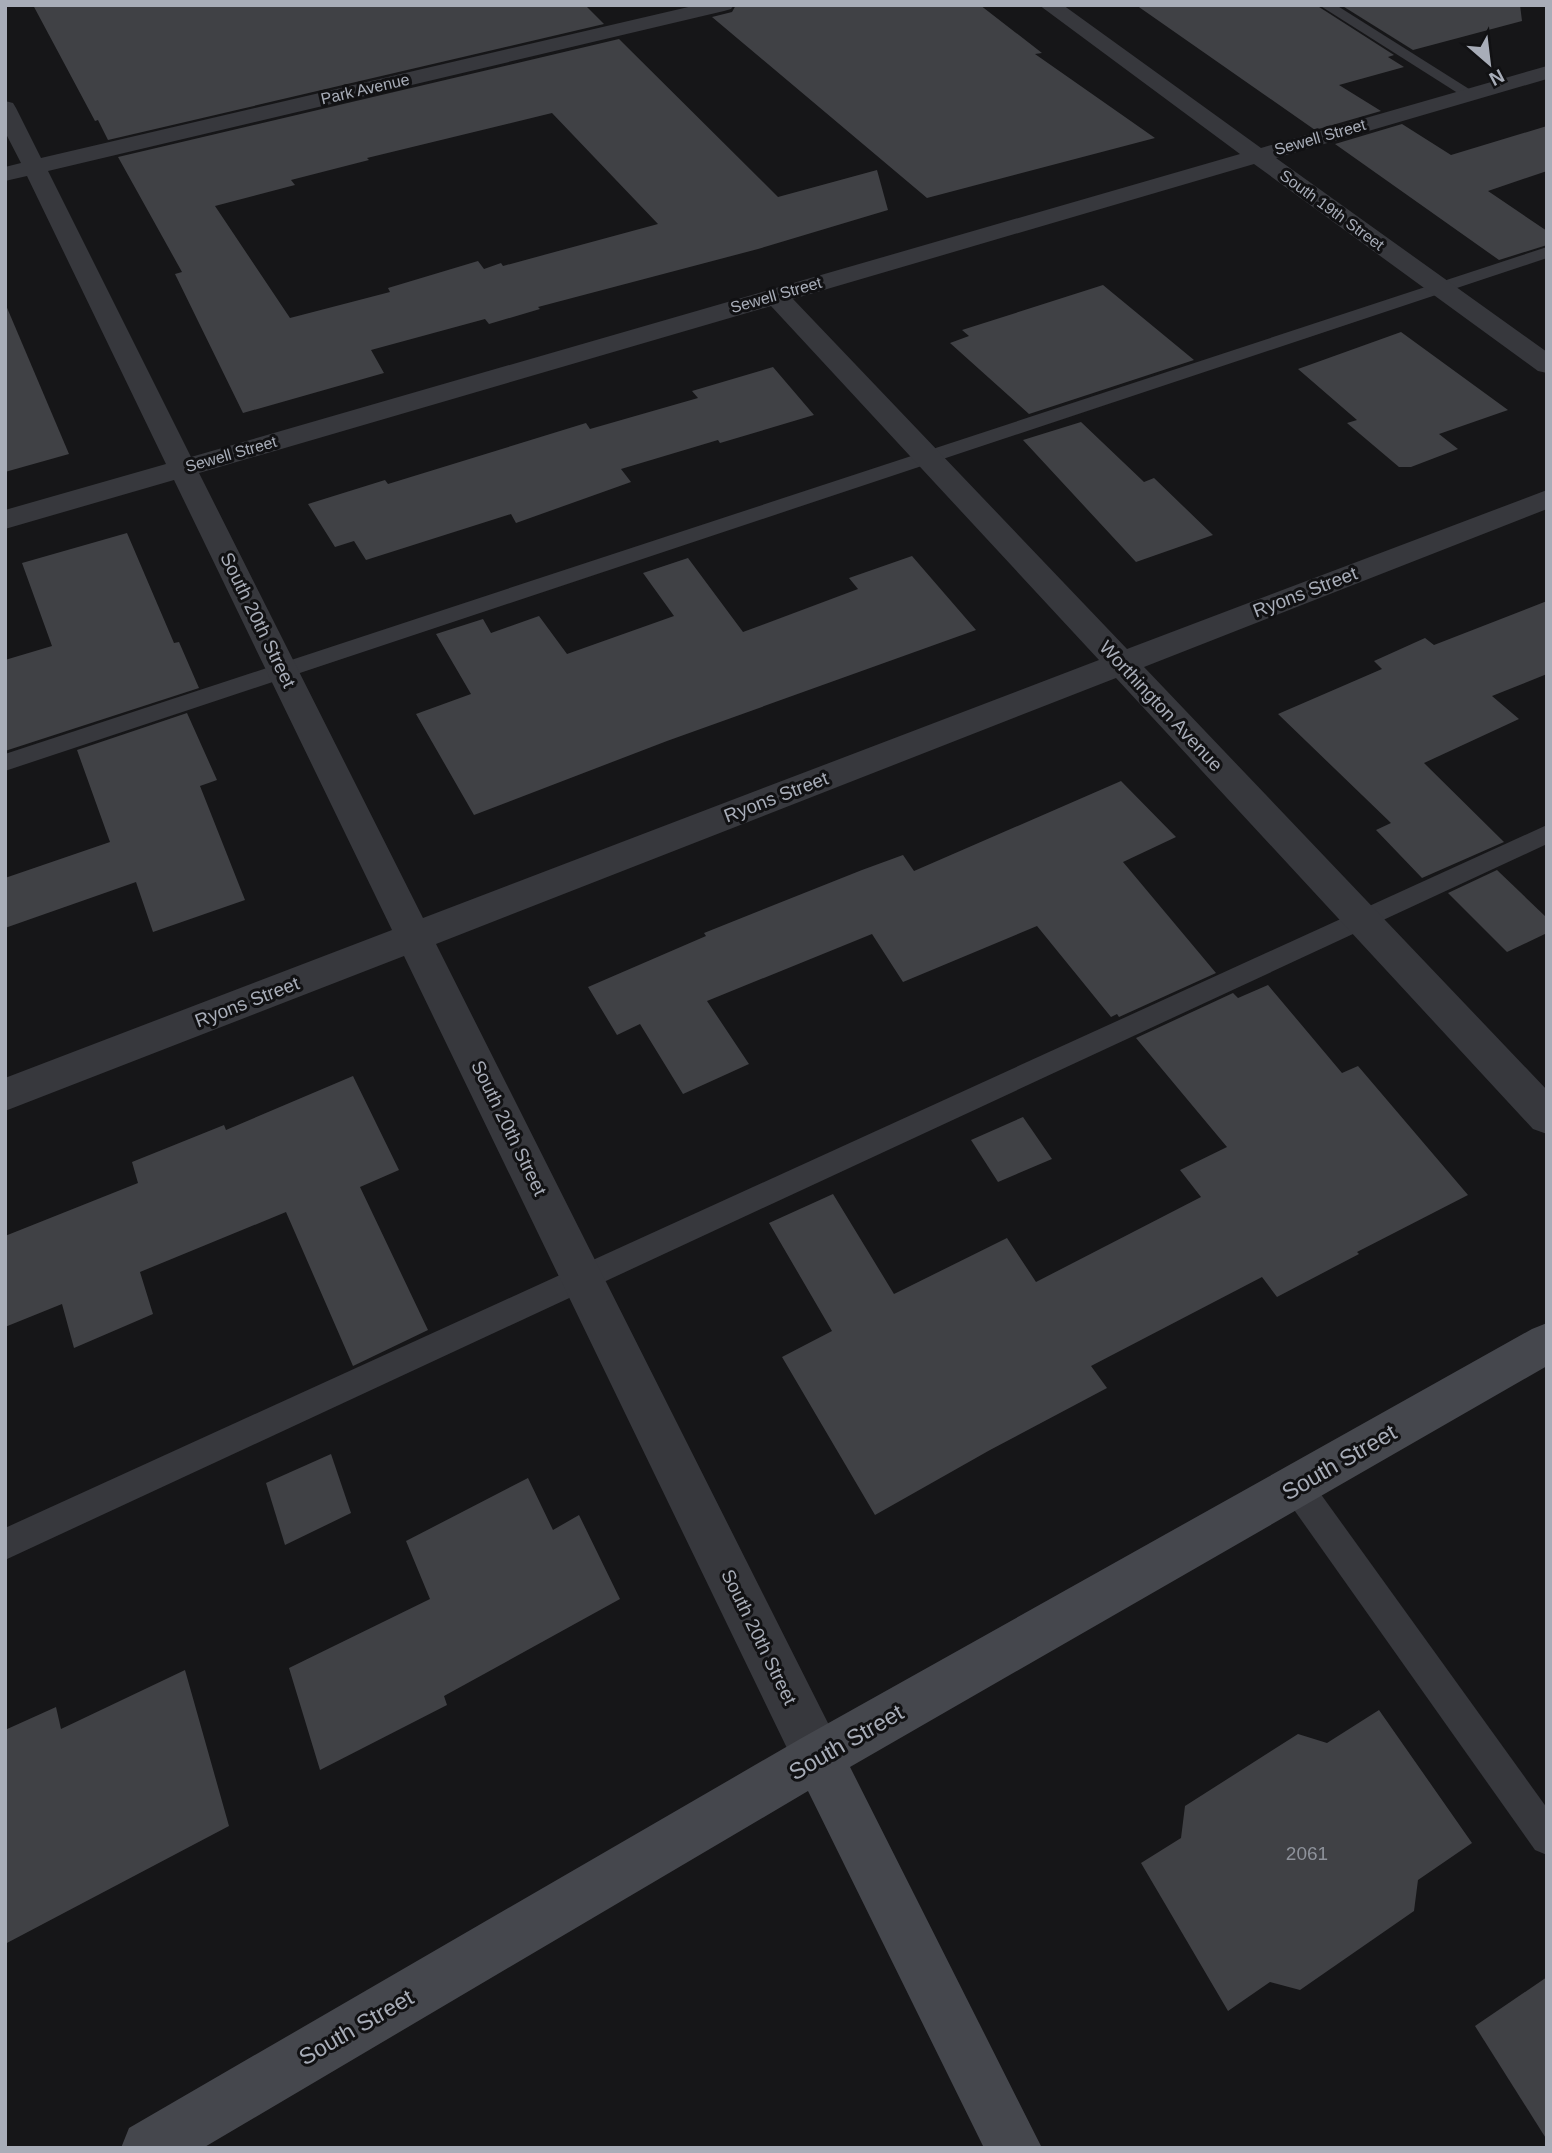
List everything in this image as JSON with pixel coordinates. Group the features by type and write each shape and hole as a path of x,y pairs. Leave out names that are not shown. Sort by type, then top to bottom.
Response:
{"main road":[{"name":"South Street","path":"149,2148 818,1757 1547,1343"},
{"name":"South 20th Street","path":"818,1757 1014,2148"}],"street":[{"name":"Park Avenue","path":"5,174 724,5"},
{"name":"South 19th Street","path":"1049,5 1547,365"},
{"name":"Sewell Street","path":"5,520 1547,72"},
{"name":"South 20th Street","path":"5,108 818,1757"},
{"name":"Worthington Avenue","path":"775,295 1547,1117"},
{"name":"Ryons Street","path":"5,1096 1547,499"}],"lane":[{"path":"1326,5 1469,94"},
{"path":"5,763 1547,252"},
{"path":"5,1544 1547,834"},
{"path":"1296,1486 1547,1838"}],"building":[{"path":"33,5 585,5 604,24 108,140 98,120 95,121"},
{"path":"736,5 980,5 1042,53 1035,54 1155,138 927,198 712,17 732,12"},
{"path":"1136,5 1316,5 1394,55 1388,57 1404,67 1339,85 1381,111 1315,130"},
{"path":"1341,5 1520,5 1522,21 1413,50"},
{"path":"619,39 778,197 877,170 888,210 758,249 538,307 540,309 489,324 485,319 371,350 384,373 243,413 175,274 182,272 118,157","holes":["552,113 658,224 503,266 501,263 484,269 478,261 388,288 390,292 290,318 215,206 295,185 291,180 369,160 367,158"]},
{"path":"1402,124 1451,155 1547,126 1547,171 1488,191 1547,231 1547,245 1499,260 1335,144"},
{"path":"1103,285 1194,360 1029,414 950,343 969,336 962,330"},
{"path":"5,303 69,454 5,472"},
{"path":"1401,332 1508,410 1439,434 1458,449 1411,467 1399,467 1347,423 1357,420 1298,369"},
{"path":"773,367 814,415 621,469 631,482 516,523 511,514 366,560 354,541 335,547 308,504 385,480 388,484 586,423 590,429 698,398 692,391"},
{"path":"1081,422 1144,482 1154,478 1213,535 1136,562 1023,440"},
{"path":"127,533 174,643 179,642 199,688 5,751 5,660 52,646 22,563"},
{"path":"912,556 976,630 667,741 474,815 416,714 471,694 436,634 483,619 491,633 539,616 567,654 674,616 643,573 688,558 743,632 858,589 849,578"},
{"path":"1547,601 1547,674 1492,696 1519,719 1424,763 1504,842 1422,878 1376,830 1391,823 1278,714 1382,669 1374,661 1425,638 1434,645"},
{"path":"187,713 217,780 200,786 245,900 153,932 136,882 5,928 5,878 110,842 77,750"},
{"path":"1121,781 1176,837 1123,862 1216,973 1119,1017 1117,1014 1111,1017 1037,926 903,982 872,934 707,1001 749,1064 683,1094 640,1024 617,1035 588,987 706,936 704,933 862,870 903,855 914,871"},
{"path":"1497,870 1547,918 1547,933 1507,952 1448,893"},
{"path":"1268,985 1342,1073 1358,1066 1468,1195 1277,1297 1262,1277 1091,1366 1107,1388 875,1515 782,1357 832,1331 769,1223 833,1194 894,1294 1007,1238 1036,1282 1201,1197 1180,1170 1227,1147 1136,1038 1233,993 1238,998"},
{"path":"353,1076 399,1170 360,1187 428,1330 353,1366 286,1212 140,1272 153,1314 74,1348 62,1304 5,1327 5,1236 138,1183 132,1162 224,1125 226,1130"},
{"path":"1023,1117 1052,1159 998,1182 971,1140"},
{"path":"331,1454 351,1513 285,1545 266,1483"},
{"path":"528,1478 553,1530 579,1515 620,1599 444,1696 447,1705 320,1770 289,1668 430,1599 406,1541"},
{"path":"185,1670 229,1826 5,1944 5,1730 56,1707 61,1729"},
{"path":"1379,1710 1472,1843 1418,1880 1414,1911 1300,1990 1270,1982 1228,2011 1141,1863 1181,1838 1185,1806 1298,1734 1327,1743"},
{"path":"1547,1977 1547,2140 1475,2026"}]}
